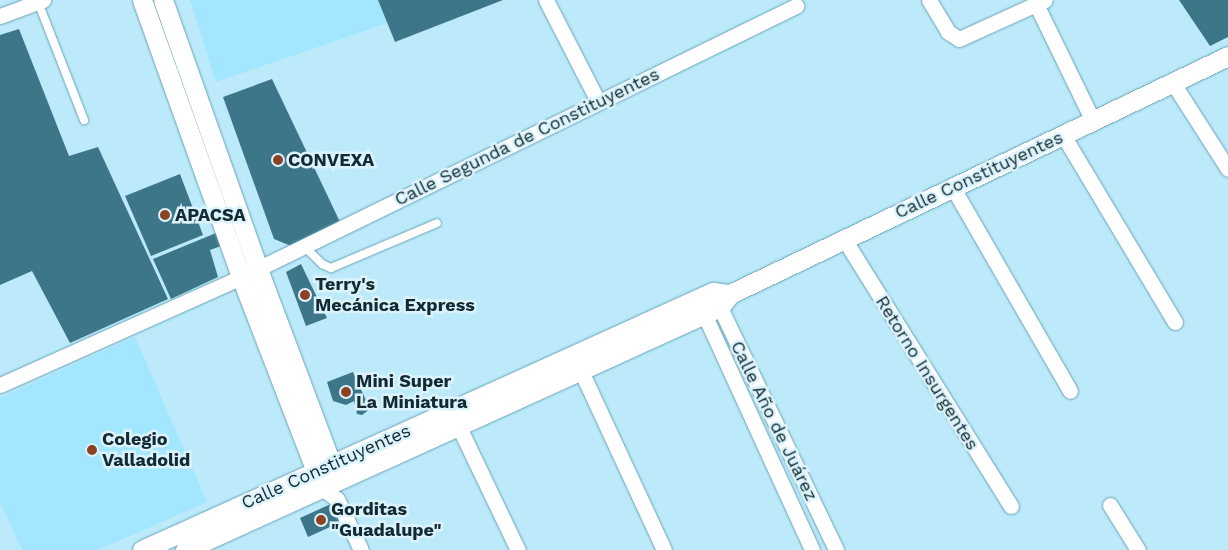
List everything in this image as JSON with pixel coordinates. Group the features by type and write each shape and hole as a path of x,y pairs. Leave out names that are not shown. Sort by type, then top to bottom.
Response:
{"street":[{"path":"142,0 329,481 361,550"},
{"path":"163,0 249,273"},
{"path":"546,0 598,102"},
{"path":"929,0 948,32 955,38 964,38 1041,2 1093,121"},
{"path":"0,16 41,1"},
{"name":"Calle Segunda de Constituyentes","path":"249,273 796,6"},
{"name":"Calle Constituyentes","path":"142,550 195,542 713,302 1228,56"},
{"path":"1173,83 1228,169"},
{"path":"1063,135 1175,322"},
{"path":"953,188 1070,391"},
{"name":"Retorno Insurgentes","path":"844,240 1011,506"},
{"path":"0,385 249,273"},
{"name":"Calle Constituyentes","path":"329,481 581,371 713,302"},
{"name":"Calle Año de Juárez","path":"713,302 812,550"},
{"name":"Calle Año de Juárez","path":"713,302 836,550"},
{"path":"581,371 664,550"},
{"path":"458,425 518,550"},
{"path":"1110,506 1138,550"}],"lane":[{"path":"41,1 84,120"},
{"path":"304,246 322,264 331,268 437,223"}],"shaded area":[{"path":"190,0 454,0 216,82"},
{"name":"Colegio Valladolid","path":"135,337 207,502 98,550 22,550 0,502 0,398"}],"building":[{"path":"378,0 503,0 395,42"},
{"path":"1179,0 1228,0 1228,37 1210,46"},
{"path":"19,29 69,156 98,147 168,299 70,343 32,271 0,285 0,35"},
{"name":"CONVEXA","path":"272,79 340,222 291,246 274,239 223,97"},
{"name":"APACSA","path":"180,174 203,235 151,256 125,196"},
{"path":"216,233 221,246 210,250 218,277 171,299 153,259"},
{"name":"Terry's Mecánica Express","path":"301,264 327,318 306,326 286,272"},
{"name":"Mini Super La Miniatura","path":"353,372 370,409 362,415 357,414 354,401 346,405 333,401 327,382"},
{"name":"Gorditas \"Guadalupe\"","path":"333,503 341,522 308,537 300,518"}],"place":[{"name":"CONVEXA","path":"278,160"},
{"name":"APACSA","path":"165,215"},
{"name":"Terry's Mecánica Express","path":"305,295"},
{"name":"Mini Super La Miniatura","path":"346,392"},
{"name":"Colegio Valladolid","path":"92,450"},
{"name":"Gorditas \"Guadalupe\"","path":"321,520"}]}
